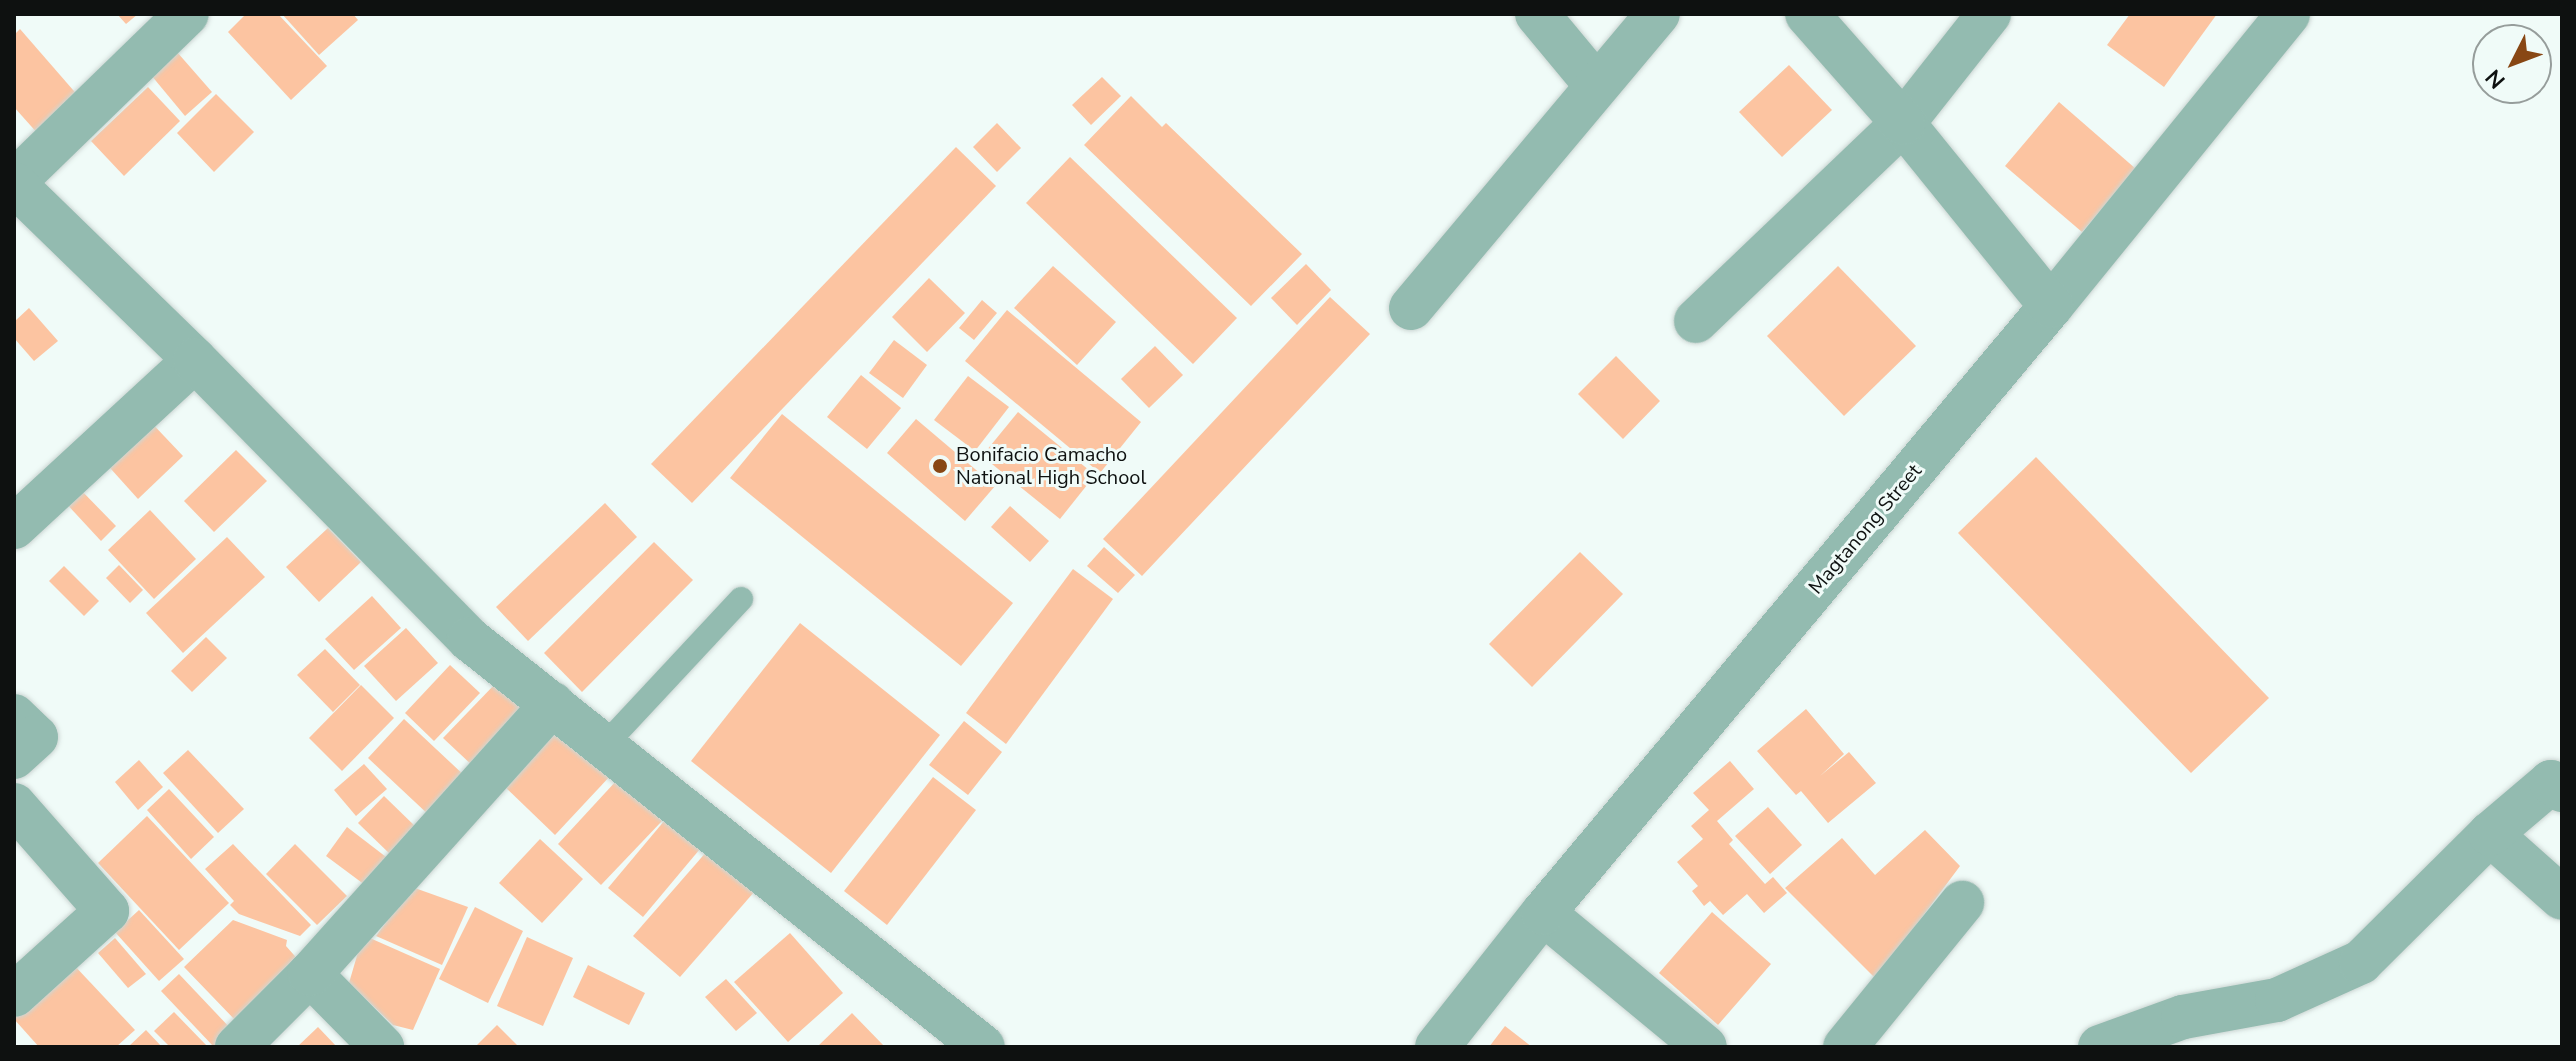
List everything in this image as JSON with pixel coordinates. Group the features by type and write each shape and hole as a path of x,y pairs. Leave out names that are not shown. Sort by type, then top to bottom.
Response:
{"street":[{"path":"187,14 14,183 195,360 469,639 983,1047"},
{"path":"1537,14 1596,85"},
{"path":"1411,308 1658,14"},
{"path":"1807,14 1903,123 2051,306"},
{"path":"1696,321 1903,123 1989,14"},
{"name":"Magtanong Street","path":"1437,1047 1543,913 2051,306 2288,14"},
{"path":"14,527 195,360"},
{"path":"237,1047 310,974 552,704"},
{"path":"14,716 36,737 14,757"},
{"path":"2100,1047 2183,1017 2277,1000 2361,962 2490,834 2551,782 2562,790"},
{"path":"14,805 107,911 14,995"},
{"path":"2490,834 2562,898"},
{"path":"1845,1047 1962,903"},
{"path":"1543,913 1705,1047"},
{"path":"310,974 382,1047"}],"lane":[{"path":"604,746 741,599"}],"building":[{"path":"117,14 138,14 126,24"},
{"path":"246,14 278,14 327,66 291,100 228,32"},
{"path":"282,14 353,14 358,20 319,55"},
{"path":"2130,14 2217,14 2164,87 2107,45"},
{"path":"20,29 80,98 39,135 14,107 14,35"},
{"path":"177,52 212,92 185,116 151,75"},
{"path":"1789,65 1832,110 1782,157 1739,112"},
{"path":"1102,77 1121,96 1091,125 1072,105"},
{"path":"148,87 180,121 124,176 91,141"},
{"path":"216,94 254,132 214,172 177,133"},
{"path":"1131,96 1162,127 1166,123 1302,254 1251,306 1084,145"},
{"path":"2059,102 2136,169 2082,232 2005,166"},
{"path":"997,123 1021,148 997,172 973,147"},
{"path":"956,147 996,186 692,503 651,464"},
{"path":"1070,157 1237,318 1193,364 1026,203"},
{"path":"1306,264 1331,290 1297,325 1271,298"},
{"path":"1053,266 1116,322 1077,365 1014,308"},
{"path":"1838,266 1916,346 1844,416 1767,336"},
{"path":"929,278 965,313 927,352 892,317"},
{"path":"1330,297 1370,334 1142,576 1103,539"},
{"path":"982,300 997,313 974,340 959,328"},
{"path":"29,308 58,341 34,361 14,338 14,322"},
{"path":"1007,310 1141,422 1100,473 965,361"},
{"path":"894,340 927,365 903,398 869,373"},
{"path":"1155,346 1183,375 1149,408 1121,379"},
{"path":"1616,356 1660,401 1623,439 1578,394"},
{"path":"861,375 901,408 867,449 827,417"},
{"path":"968,376 1009,407 975,451 934,420"},
{"path":"1018,412 1095,475 1060,519 982,456"},
{"path":"782,414 1013,603 961,666 730,478"},
{"path":"146,417 183,456 138,499 102,459"},
{"path":"916,419 995,486 965,521 887,453"},
{"path":"236,450 267,481 214,532 184,501"},
{"path":"2036,457 2269,698 2191,773 1958,533"},
{"path":"77,486 116,526 101,541 63,500"},
{"path":"605,503 637,537 528,641 496,607"},
{"path":"1010,506 1049,541 1030,562 991,527"},
{"path":"150,510 196,559 154,599 108,550"},
{"path":"328,528 361,562 319,602 286,567"},
{"path":"227,537 265,577 183,653 146,613"},
{"path":"654,542 693,580 582,692 544,653"},
{"path":"1104,547 1135,575 1118,593 1087,566"},
{"path":"1580,552 1623,594 1532,687 1489,644"},
{"path":"119,565 143,590 130,603 106,578"},
{"path":"64,566 99,601 84,616 49,581"},
{"path":"1073,569 1113,599 1006,744 966,713"},
{"path":"372,596 401,628 354,670 325,639"},
{"path":"800,623 940,735 831,873 691,761"},
{"path":"406,628 438,663 396,701 364,666"},
{"path":"206,637 227,658 192,692 171,671"},
{"path":"325,649 360,685 333,712 297,675"},
{"path":"450,665 480,693 434,741 405,713"},
{"path":"496,683 526,713 474,767 443,738"},
{"path":"361,685 394,718 342,771 309,738"},
{"path":"1806,709 1844,754 1820,776 1849,752 1876,783 1828,823 1801,791 1796,795 1757,751"},
{"path":"404,719 467,778 431,817 368,758"},
{"path":"964,721 1002,752 968,795 929,765"},
{"path":"561,725 612,774 555,835 504,786"},
{"path":"188,750 244,809 218,833 163,773"},
{"path":"139,760 163,787 138,810 115,782"},
{"path":"1730,761 1754,789 1717,821 1733,840 1729,844 1765,884 1773,877 1787,893 1764,913 1747,894 1723,915 1710,901 1704,906 1692,891 1698,886 1677,862 1703,839 1691,826 1709,810 1693,793"},
{"path":"364,764 387,789 356,816 334,790"},
{"path":"933,777 976,810 887,925 844,891"},
{"path":"617,780 662,821 601,885 558,844"},
{"path":"169,789 214,837 191,859 147,810"},
{"path":"384,796 419,830 393,857 358,823"},
{"path":"1768,807 1802,845 1770,874 1735,836"},
{"path":"670,814 705,843 643,917 608,888"},
{"path":"147,816 229,903 179,950 98,863"},
{"path":"347,827 390,860 369,888 326,856"},
{"path":"1925,830 1960,866 1876,979 1785,888 1842,838 1875,875"},
{"path":"540,839 583,879 542,923 499,883"},
{"path":"233,844 311,925 300,936 239,914 230,905 234,901 205,869"},
{"path":"295,844 347,896 317,925 266,874"},
{"path":"708,850 755,891 680,977 633,936"},
{"path":"412,887 468,907 442,965 376,936"},
{"path":"475,907 523,931 488,1003 439,979"},
{"path":"139,910 184,959 159,981 115,932"},
{"path":"1712,912 1771,964 1718,1025 1659,973"},
{"path":"233,920 287,940 286,946 301,963 236,1021 184,967"},
{"path":"790,933 843,993 788,1042 734,982"},
{"path":"363,935 440,969 413,1030 393,1025 349,983"},
{"path":"527,937 573,958 543,1026 497,1006"},
{"path":"115,938 146,974 128,988 98,953"},
{"path":"73,964 135,1030 116,1047 39,1047 14,1019"},
{"path":"588,965 645,993 629,1025 573,997"},
{"path":"179,974 232,1030 214,1047 161,991"},
{"path":"726,979 757,1013 736,1031 705,997"},
{"path":"174,1012 208,1047 170,1047 154,1031"},
{"path":"852,1013 885,1047 817,1047"},
{"path":"497,1025 519,1047 475,1047"},
{"path":"1505,1026 1532,1047 1489,1047"},
{"path":"318,1027 337,1047 297,1047"},
{"path":"146,1030 162,1047 128,1047"}],"place":[{"name":"Bonifacio Camacho National High School","path":"940,466"}]}
